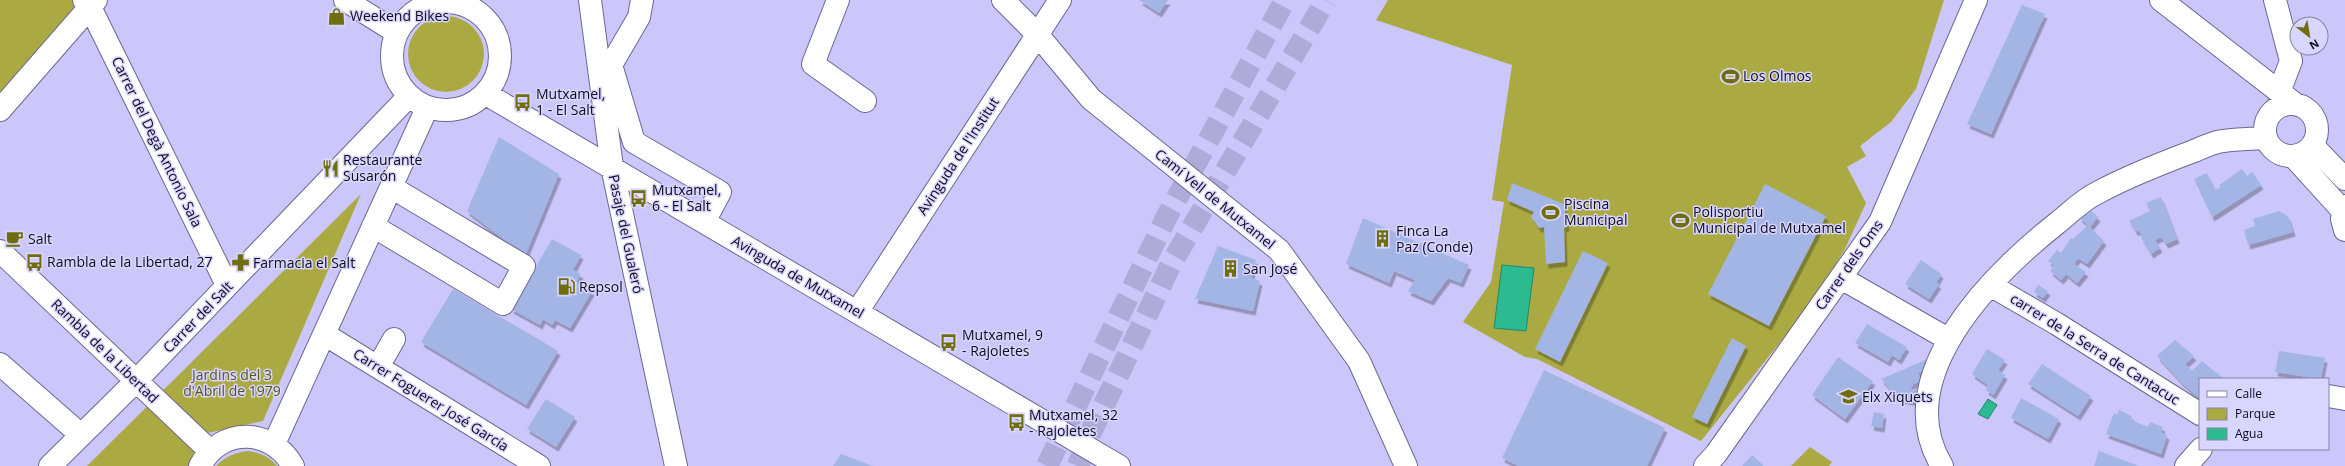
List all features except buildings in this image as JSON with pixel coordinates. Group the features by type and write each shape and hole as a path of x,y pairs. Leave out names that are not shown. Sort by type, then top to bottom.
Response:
{"street":[{"path":"345,0 396,32"},
{"name":"Pasaje del Gualeró","path":"590,0 612,167 676,466"},
{"path":"642,0 639,17 611,65 634,142 720,192 704,222"},
{"path":"838,0 813,64 865,101"},
{"name":"Camí Vell de Mutxamel","path":"1003,0 1024,7 1037,34 1091,99 1279,250 1359,361 1406,466"},
{"name":"Avinguda de l'Institut","path":"856,312 1060,0"},
{"name":"Carrer dels Oms","path":"1704,466 1716,454 1880,222 1976,0"},
{"path":"2161,0 2287,98 2303,107 2315,120 2316,137 2312,145 2301,154 2293,156 2276,152 2265,138 2264,129 2270,113 2282,105 2287,98 2291,61 2274,0"},
{"path":"439,1 474,3 492,23 501,43 499,73 486,94 450,111 427,108 409,96 397,80 392,62 392,46 396,32 414,10 439,1"},
{"path":"0,110 90,2"},
{"name":"Carrer del Degà Antonio Sala","path":"90,2 227,285"},
{"name":"Avinguda de Mutxamel","path":"486,94 1115,464"},
{"name":"Carrer del Salt","path":"50,466 136,382 409,96"},
{"path":"274,444 427,108"},
{"path":"1942,466 1930,441 1928,402 1938,360 1948,339 1990,286 2038,239 2095,193 2170,159 2222,141 2265,138"},
{"path":"2312,145 2345,178"},
{"path":"2293,156 2344,216"},
{"path":"373,226 503,304 524,266 391,187"},
{"name":"Rambla de la Libertad","path":"0,251 136,382 205,459"},
{"path":"1841,278 1948,339"},
{"name":"carrer de la Serra de Cantacuc","path":"1990,286 2057,324 2199,413"},
{"name":"Carrer Foguerer José García","path":"324,334 539,466"},
{"path":"378,367 394,339"},
{"path":"0,364 82,436"},
{"path":"2329,396 2345,399"},
{"path":"205,459 224,441 241,436 258,437 274,444 287,455 293,466"},
{"path":"2186,466 2200,450"}],"green space":[{"path":"0,0 84,0 0,110"},
{"name":"Polisportiu Municipal de Mutxamel","path":"1388,0 1944,0 1916,89 1891,122 1860,146 1866,156 1847,167 1866,203 1844,251 1810,305 1701,441 1537,359 1525,357 1463,322 1491,282 1504,202 1492,200 1512,65 1376,20"},
{"path":"439,16 453,16 467,22 478,33 484,47 484,61 481,69 473,81 467,86 453,92 439,92 425,86 414,75 408,61 408,47 414,33 425,22"},
{"name":"Jardins del 3 d'Abril de 1979","path":"361,194 263,421 194,436 196,466 87,466"},
{"path":"1810,447 1832,462 1829,466 1791,466"},
{"path":"248,451 264,456 277,466 216,466 230,456"}],"water":[{"path":"1502,265 1534,268 1526,331 1494,328"},
{"path":"1988,399 1997,405 1988,419 1978,414"}],"tunnel":[{"path":"1047,466 1166,218 1285,0"},
{"path":"1078,466 1091,432 1172,262 1326,0"}],"place":[{"name":"Weekend Bikes","path":"337,16"},
{"name":"Los Olmos","path":"1730,76"},
{"name":"Mutxamel, 1 - El Salt","path":"523,102"},
{"name":"Restaurante Susarón","path":"330,168"},
{"name":"Mutxamel, 6 - El Salt","path":"639,198"},
{"name":"Piscina Municipal","path":"1551,212"},
{"name":"Polisportiu Municipal de Mutxamel","path":"1680,220"},
{"name":"Salt","path":"15,239"},
{"name":"Finca La Paz (Conde)","path":"1383,239"},
{"name":"Rambla de la Libertad, 27","path":"34,262"},
{"name":"Farmacia el Salt","path":"240,263"},
{"name":"San José","path":"1230,269"},
{"name":"Repsol","path":"566,287"},
{"name":"Mutxamel, 9 - Rajoletes","path":"949,343"},
{"name":"Elx Xiquets","path":"1849,397"},
{"name":"Mutxamel, 32 - Rajoletes","path":"1016,423"}]}
